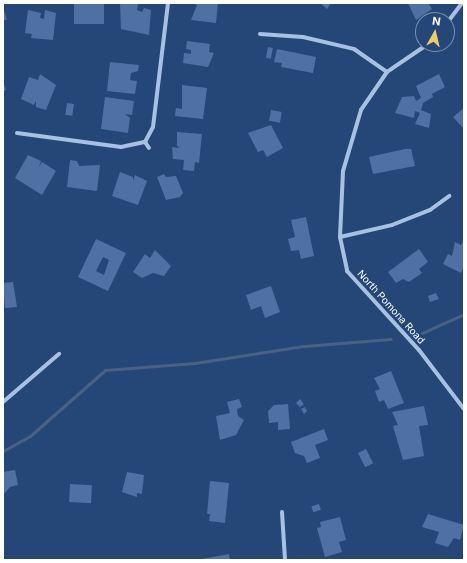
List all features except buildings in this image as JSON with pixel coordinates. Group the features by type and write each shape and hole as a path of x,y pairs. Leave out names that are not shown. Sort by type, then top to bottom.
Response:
{"street":[{"path":"17,133 122,147 144,142 154,126 168,3"},
{"path":"455,12 462,3"},
{"path":"260,34 303,37 354,49 387,72"},
{"name":"North Pomona Road","path":"416,52 387,72 361,110 342,171 340,237 347,271 419,350 464,409"},
{"path":"144,142 150,148"},
{"path":"340,237 392,225 430,210 449,196"},
{"path":"3,402 59,354"},
{"path":"282,512 285,560"}],"waterway":[{"path":"422,333 464,314"},
{"path":"3,451 30,436 105,370 195,363 304,346 391,339"}]}
